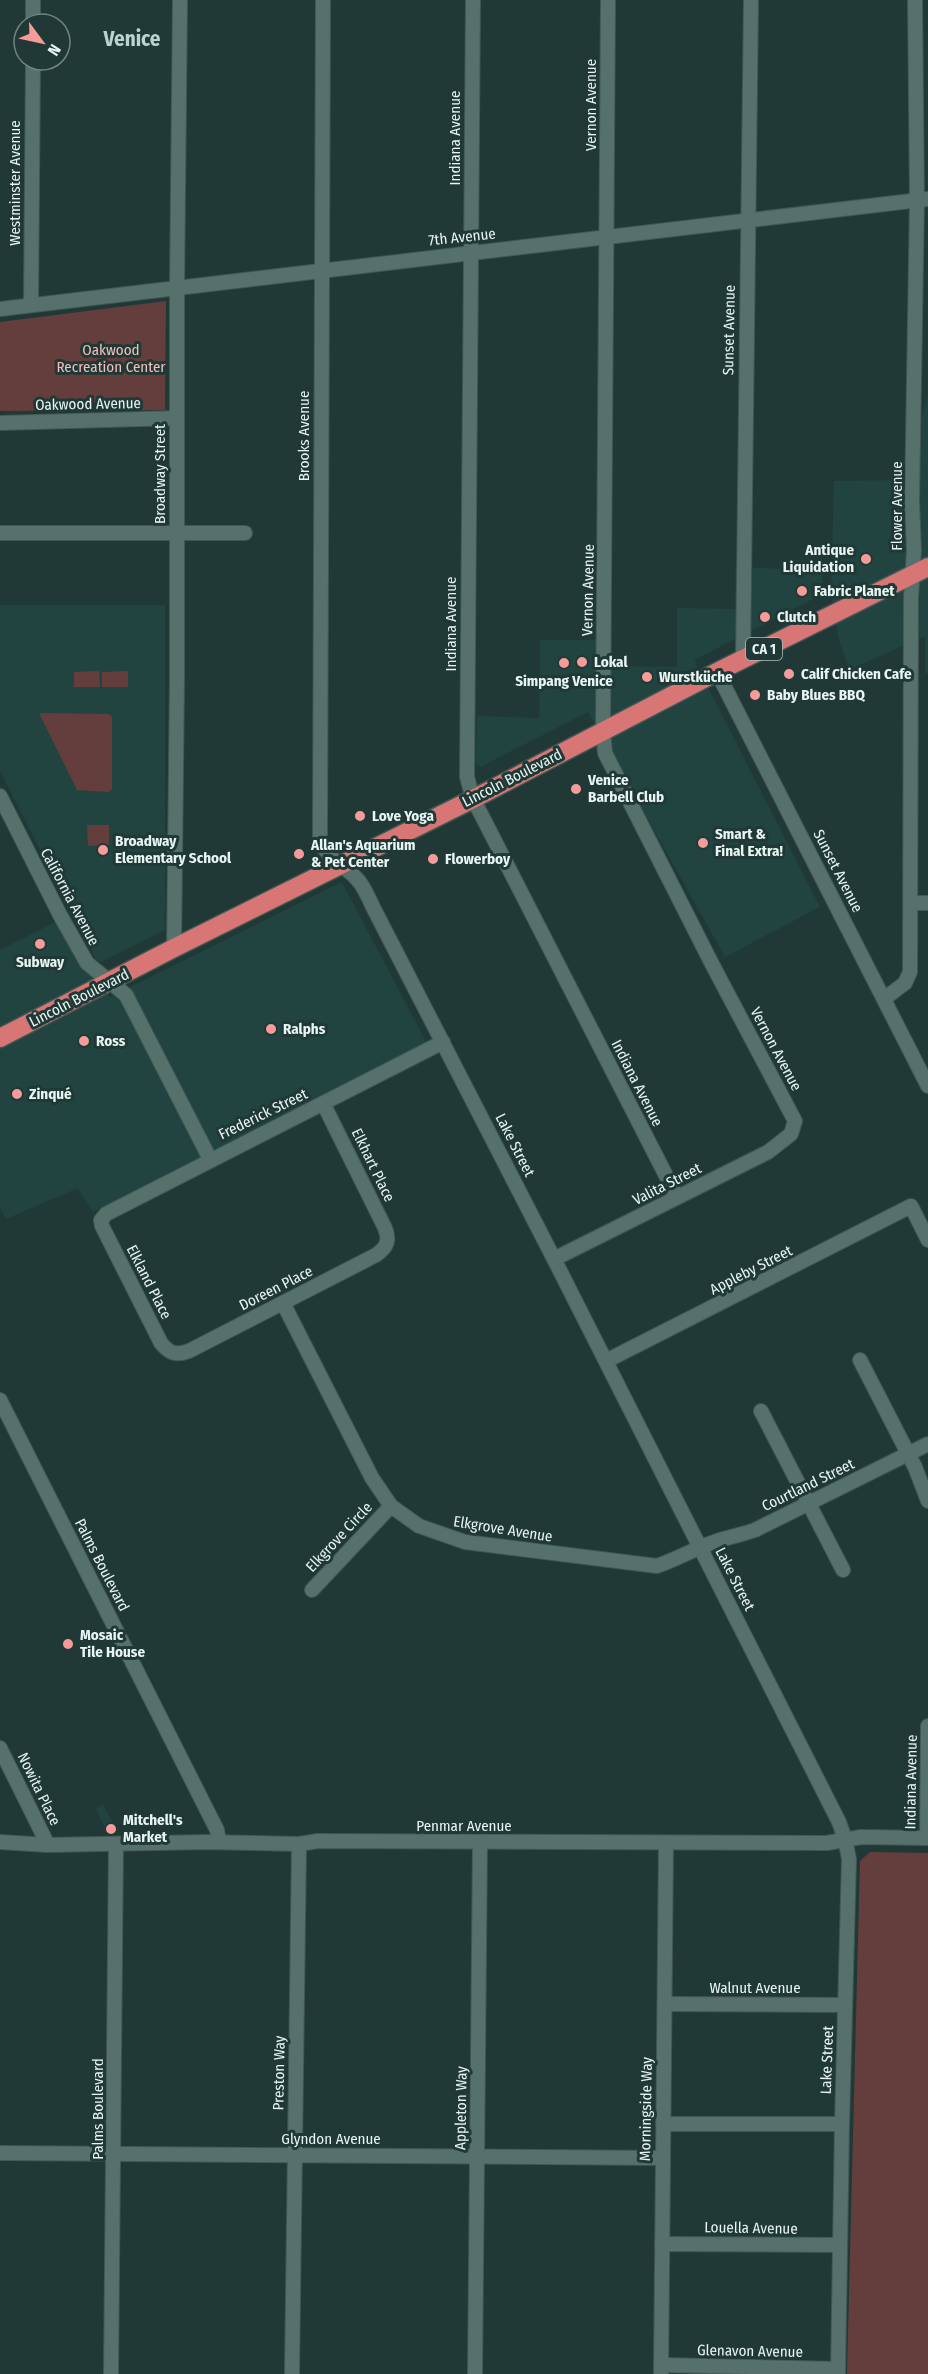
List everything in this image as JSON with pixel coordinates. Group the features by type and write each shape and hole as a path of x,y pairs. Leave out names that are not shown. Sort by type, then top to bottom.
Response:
{"highway":[{"name":"Lincoln Boulevard","path":"0,1038 174,948 474,799 717,672 920,571"}],"street":[{"name":"Broadway Street","path":"174,948 180,0"},
{"name":"Brooks Avenue","path":"323,0 320,841 324,850 339,866"},
{"name":"Indiana Avenue","path":"472,0 467,777 474,799 677,1197"},
{"name":"Vernon Avenue","path":"608,0 603,731 605,753 795,1121 791,1134"},
{"name":"Sunset Avenue","path":"743,660 751,0"},
{"name":"Flower Avenue","path":"884,999 906,983 910,972 920,571 922,199 915,0"},
{"name":"Westminster Avenue","path":"31,305 33,72"},
{"name":"7th Avenue","path":"0,309 922,199"},
{"name":"Oakwood Avenue","path":"0,423 177,418"},
{"path":"0,533 245,533"},
{"name":"Sunset Avenue","path":"717,672 928,1086"},
{"name":"California Avenue","path":"0,796 87,963 108,983 126,995 210,1159"},
{"name":"Lake Street","path":"339,866 357,879 443,1042 846,1839 849,1859 838,2371"},
{"path":"910,903 928,903"},
{"name":"Frederick Street","path":"101,1220 106,1214 210,1159 443,1042"},
{"name":"Elkhart Place","path":"323,1103 385,1228 388,1236 387,1243"},
{"name":"Valita Street","path":"554,1259 768,1152 791,1134"},
{"name":"Appleby Street","path":"606,1361 910,1206 928,1240"},
{"name":"Elkland Place","path":"101,1220 161,1343 166,1350 174,1354"},
{"name":"Doreen Place","path":"174,1354 189,1351 376,1255 387,1243"},
{"name":"Elkgrove Avenue","path":"283,1303 372,1479 391,1506 419,1526 447,1537 477,1544 657,1566 700,1548"},
{"path":"860,1360 923,1484 928,1501"},
{"name":"Palms Boulevard","path":"0,1400 217,1830 219,1842"},
{"path":"761,1411 843,1570"},
{"name":"Courtland Street","path":"700,1548 755,1530 928,1444"},
{"name":"Elkgrove Circle","path":"312,1590 391,1506"},
{"name":"Indiana Avenue","path":"928,1726 928,1838"},
{"name":"Nowita Place","path":"0,1748 48,1845"},
{"name":"Penmar Avenue","path":"0,1842 48,1845 219,1842 299,1844 318,1841 666,1844 828,1843 861,1837 928,1838"},
{"name":"Appleton Way","path":"475,2374 480,1842"},
{"name":"Palms Boulevard","path":"111,2374 116,1844"},
{"name":"Preston Way","path":"292,2374 299,1844"},
{"name":"Morningside Way","path":"661,2370 666,1844"},
{"name":"Walnut Avenue","path":"665,2004 845,2005"},
{"path":"663,2124 842,2124"},
{"name":"Glyndon Avenue","path":"0,2153 662,2158"},
{"name":"Louella Avenue","path":"662,2244 840,2245"},
{"name":"Glenavon Avenue","path":"661,2370 838,2371"}],"shaded area":[{"path":"928,394 928,673 925,673 925,636 849,670 838,636 831,592 834,481 905,480"},
{"path":"787,560 822,561 823,594 694,660 820,907 725,957 588,712 480,767 476,763 477,716 539,718 540,640 598,640 598,666 677,667 677,608 736,609 735,567 786,569"},
{"name":"Broadway Elementary School","path":"0,605 165,605 165,930 101,962 96,959 0,771"},
{"path":"342,882 426,1042 93,1212 78,1188 6,1219 0,1208 0,950 55,922 110,997"},
{"path":"103,1804 118,1833 107,1832 96,1809"}],"green space":[{"name":"Oakwood Recreation Center","path":"166,301 165,410 0,411 0,322"},
{"path":"99,671 100,687 74,687 74,672"},
{"path":"128,671 128,687 102,687 102,672"},
{"path":"39,713 109,714 112,717 112,789 109,792 77,790"},
{"path":"87,825 109,825 109,845 88,846"},
{"path":"870,1852 928,1853 928,2374 847,2374 860,1861"}],"place":[{"name":"Antique Liquidation","path":"866,559"},
{"name":"Fabric Planet","path":"802,591"},
{"name":"Clutch","path":"765,617"},
{"name":"Lokal","path":"582,662"},
{"name":"Simpang Venice","path":"564,663"},
{"name":"Calif Chicken Cafe","path":"789,674"},
{"name":"Wurstküche","path":"647,677"},
{"name":"Baby Blues BBQ","path":"755,695"},
{"name":"Venice Barbell Club","path":"576,789"},
{"name":"Love Yoga","path":"360,816"},
{"name":"Smart & Final Extra!","path":"703,843"},
{"name":"Broadway Elementary School","path":"103,850"},
{"name":"Allan's Aquarium & Pet Center","path":"299,854"},
{"name":"Flowerboy","path":"433,859"},
{"name":"Subway","path":"40,944"},
{"name":"Ralphs","path":"271,1029"},
{"name":"Ross","path":"84,1041"},
{"name":"Zinqué","path":"17,1094"},
{"name":"Mosaic Tile House","path":"68,1644"},
{"name":"Mitchell's Market","path":"111,1829"}],"district":[{"name":"Venice","path":"132,39"}]}
